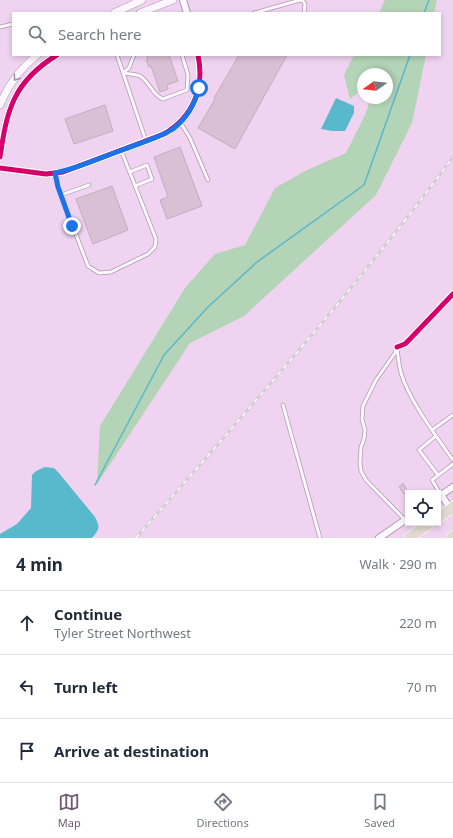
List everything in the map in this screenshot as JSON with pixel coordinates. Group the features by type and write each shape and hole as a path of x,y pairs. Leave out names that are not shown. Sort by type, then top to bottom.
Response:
{"highway":[{"path":"441,516 452,508"},
{"path":"409,538 426,526"}],"street":[{"path":"116,12 142,0"},
{"path":"143,12 173,0"},
{"path":"183,0 187,12"},
{"path":"0,105 13,80 36,56"},
{"path":"0,157 5,124 16,97 27,80 44,63 55,56"},
{"path":"0,168 37,174 55,173 72,169 164,134 180,122 196,99 200,76 198,56"},
{"path":"397,346 404,344 410,339 453,294"},
{"path":"441,495 453,487"},
{"path":"441,497 452,508"},
{"path":"379,538 405,520"}],"lane":[{"path":"258,12 300,0 305,4 304,12"},
{"path":"0,27 12,24"},
{"path":"117,56 146,141"},
{"path":"123,74 131,64 134,56"},
{"path":"123,74 140,76 156,95 163,99 187,90 188,74 182,56"},
{"path":"180,122 190,138 208,180"},
{"path":"55,173 61,196 88,266 99,273 111,272 148,254 155,246 156,239 121,150"},
{"path":"130,172 147,165 152,179 135,186"},
{"path":"61,196 89,185"},
{"path":"397,346 400,371 404,382 432,430 453,460"},
{"path":"397,346 395,353 376,380 363,406 362,419 365,430 361,447 360,463 361,471 366,480 405,518"},
{"path":"283,405 320,538"},
{"path":"432,430 453,415"},
{"path":"436,436 419,450 438,475"},
{"path":"437,490 432,480 453,464"}],"green space":[{"path":"385,0 437,0 434,12 379,12"},
{"path":"354,56 426,56 412,123 376,195 244,316 190,343 97,484 100,426 185,288 215,254 245,245 275,188 305,171 346,153 369,104 393,104 393,68 357,68 357,94 350,99 344,75"}],"water":[{"path":"336,98 354,106 354,113 345,131 321,129"},
{"path":"45,467 54,468 58,472 95,517 98,528 97,532 92,538 0,538 0,534 17,524 31,508 32,475 36,471"}],"building":[{"path":"147,56 169,56 178,81 167,85 168,89 160,92 151,66 149,67 146,60 148,59"},
{"path":"238,56 286,56 235,149 198,128 215,99 214,98"},
{"path":"105,105 113,131 74,144 65,119"},
{"path":"180,147 202,206 167,219 160,200 168,197 154,157"},
{"path":"112,186 128,230 93,244 76,199"},
{"path":"403,483 407,490 405,490 405,494 404,494 399,487"}],"waterway":[{"path":"424,12 429,0"},
{"path":"95,485 164,355 208,307 257,262 364,185 410,56"}],"railway":[{"path":"136,538 299,350 377,255 453,157"}],"cycle path":[{"path":"0,157 10,111 21,87 42,65 56,56"},
{"path":"0,168 46,174 63,172 164,134 183,119 194,100 200,79 198,56"},
{"path":"397,347 405,344 453,294"}],"route":[{"path":"72,226 58,187 55,173 72,169 164,134 180,122 186,115 196,99 199,88"}]}
